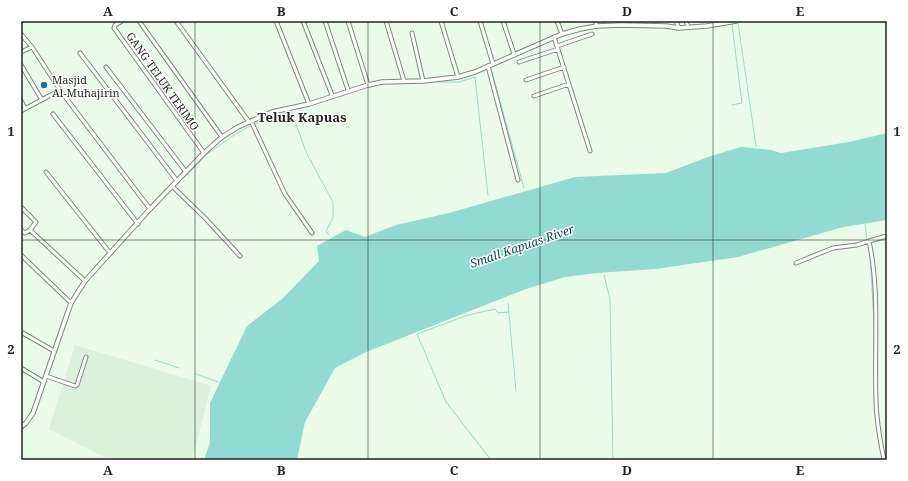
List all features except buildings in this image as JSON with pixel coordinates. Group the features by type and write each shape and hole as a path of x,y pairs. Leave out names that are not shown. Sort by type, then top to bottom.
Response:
{"main road":[{"path":"21,427 33,413 71,303 85,281 138,224 150,208 204,153 222,137 272,112 309,104 368,84 423,81 458,77 475,72 562,34 597,26 621,23 679,28 736,21"}],"street":[{"name":"GANG TELUK TERIMO","path":"122,21 114,28 204,153"},
{"path":"139,21 222,137"},
{"path":"176,21 250,122 285,194 312,233"},
{"path":"276,21 309,104"},
{"path":"303,21 332,95"},
{"path":"325,21 348,90"},
{"path":"348,21 368,84"},
{"path":"386,21 404,82"},
{"path":"441,21 458,77"},
{"path":"480,21 493,64"},
{"path":"503,21 514,54"},
{"path":"557,21 562,34"},
{"path":"595,21 597,26"},
{"path":"656,21 658,26"},
{"path":"676,21 679,28"},
{"path":"686,21 688,27"},
{"path":"412,33 423,81"},
{"path":"21,34 32,47 60,90 150,208"},
{"path":"519,62 592,34"},
{"path":"554,37 590,151"},
{"path":"21,52 32,47"},
{"path":"80,53 177,181"},
{"path":"21,65 42,100"},
{"path":"488,66 518,180"},
{"path":"526,80 564,67"},
{"path":"106,68 186,172"},
{"path":"534,96 569,84"},
{"path":"21,111 60,90"},
{"path":"21,101 25,108"},
{"path":"53,114 138,224"},
{"path":"46,172 110,254"},
{"path":"172,186 206,219 240,256"},
{"path":"21,207 36,222 30,230 25,233 21,230"},
{"path":"30,230 85,281"},
{"path":"796,263 833,248 857,245 887,236"},
{"path":"869,241 876,313 876,414 884,460"},
{"path":"21,255 71,303"},
{"path":"21,332 54,351"},
{"path":"46,376 75,386 77,385 86,357"},
{"path":"21,368 44,382"}],"shaded area":[{"path":"75,345 211,386 192,460 110,460 49,429"}],"water":[{"name":"Small Kapuas River","path":"887,133 887,220 843,227 738,257 655,269 565,277 526,289 366,352 335,368 305,422 297,460 204,460 210,442 210,403 247,326 282,299 319,261 317,246 346,230 365,237 396,225 449,213 575,177 666,173 708,157 741,147 771,150 781,153 849,142"}],"waterway":[{"path":"726,25 738,23 756,146"},
{"path":"732,25 742,103 732,105"},
{"path":"714,27 722,26"},
{"path":"492,72 524,188"},
{"path":"438,82 459,82 475,77 488,195"},
{"path":"255,124 291,111 307,154 333,202 333,218 326,231 329,235"},
{"path":"187,175 206,155 231,137 250,126"},
{"path":"865,224 867,239"},
{"path":"870,254 874,321"},
{"path":"604,275 610,299 613,460"},
{"path":"508,303 516,391"},
{"path":"491,460 446,402 417,334 468,315 495,309 498,313 508,312"},
{"path":"155,360 179,368"},
{"path":"196,374 218,382"}],"place":[{"name":"Masjid Al-Muhajirin","path":"44,85"}],"district":[{"name":"Teluk Kapuas","path":"302,117"}]}
